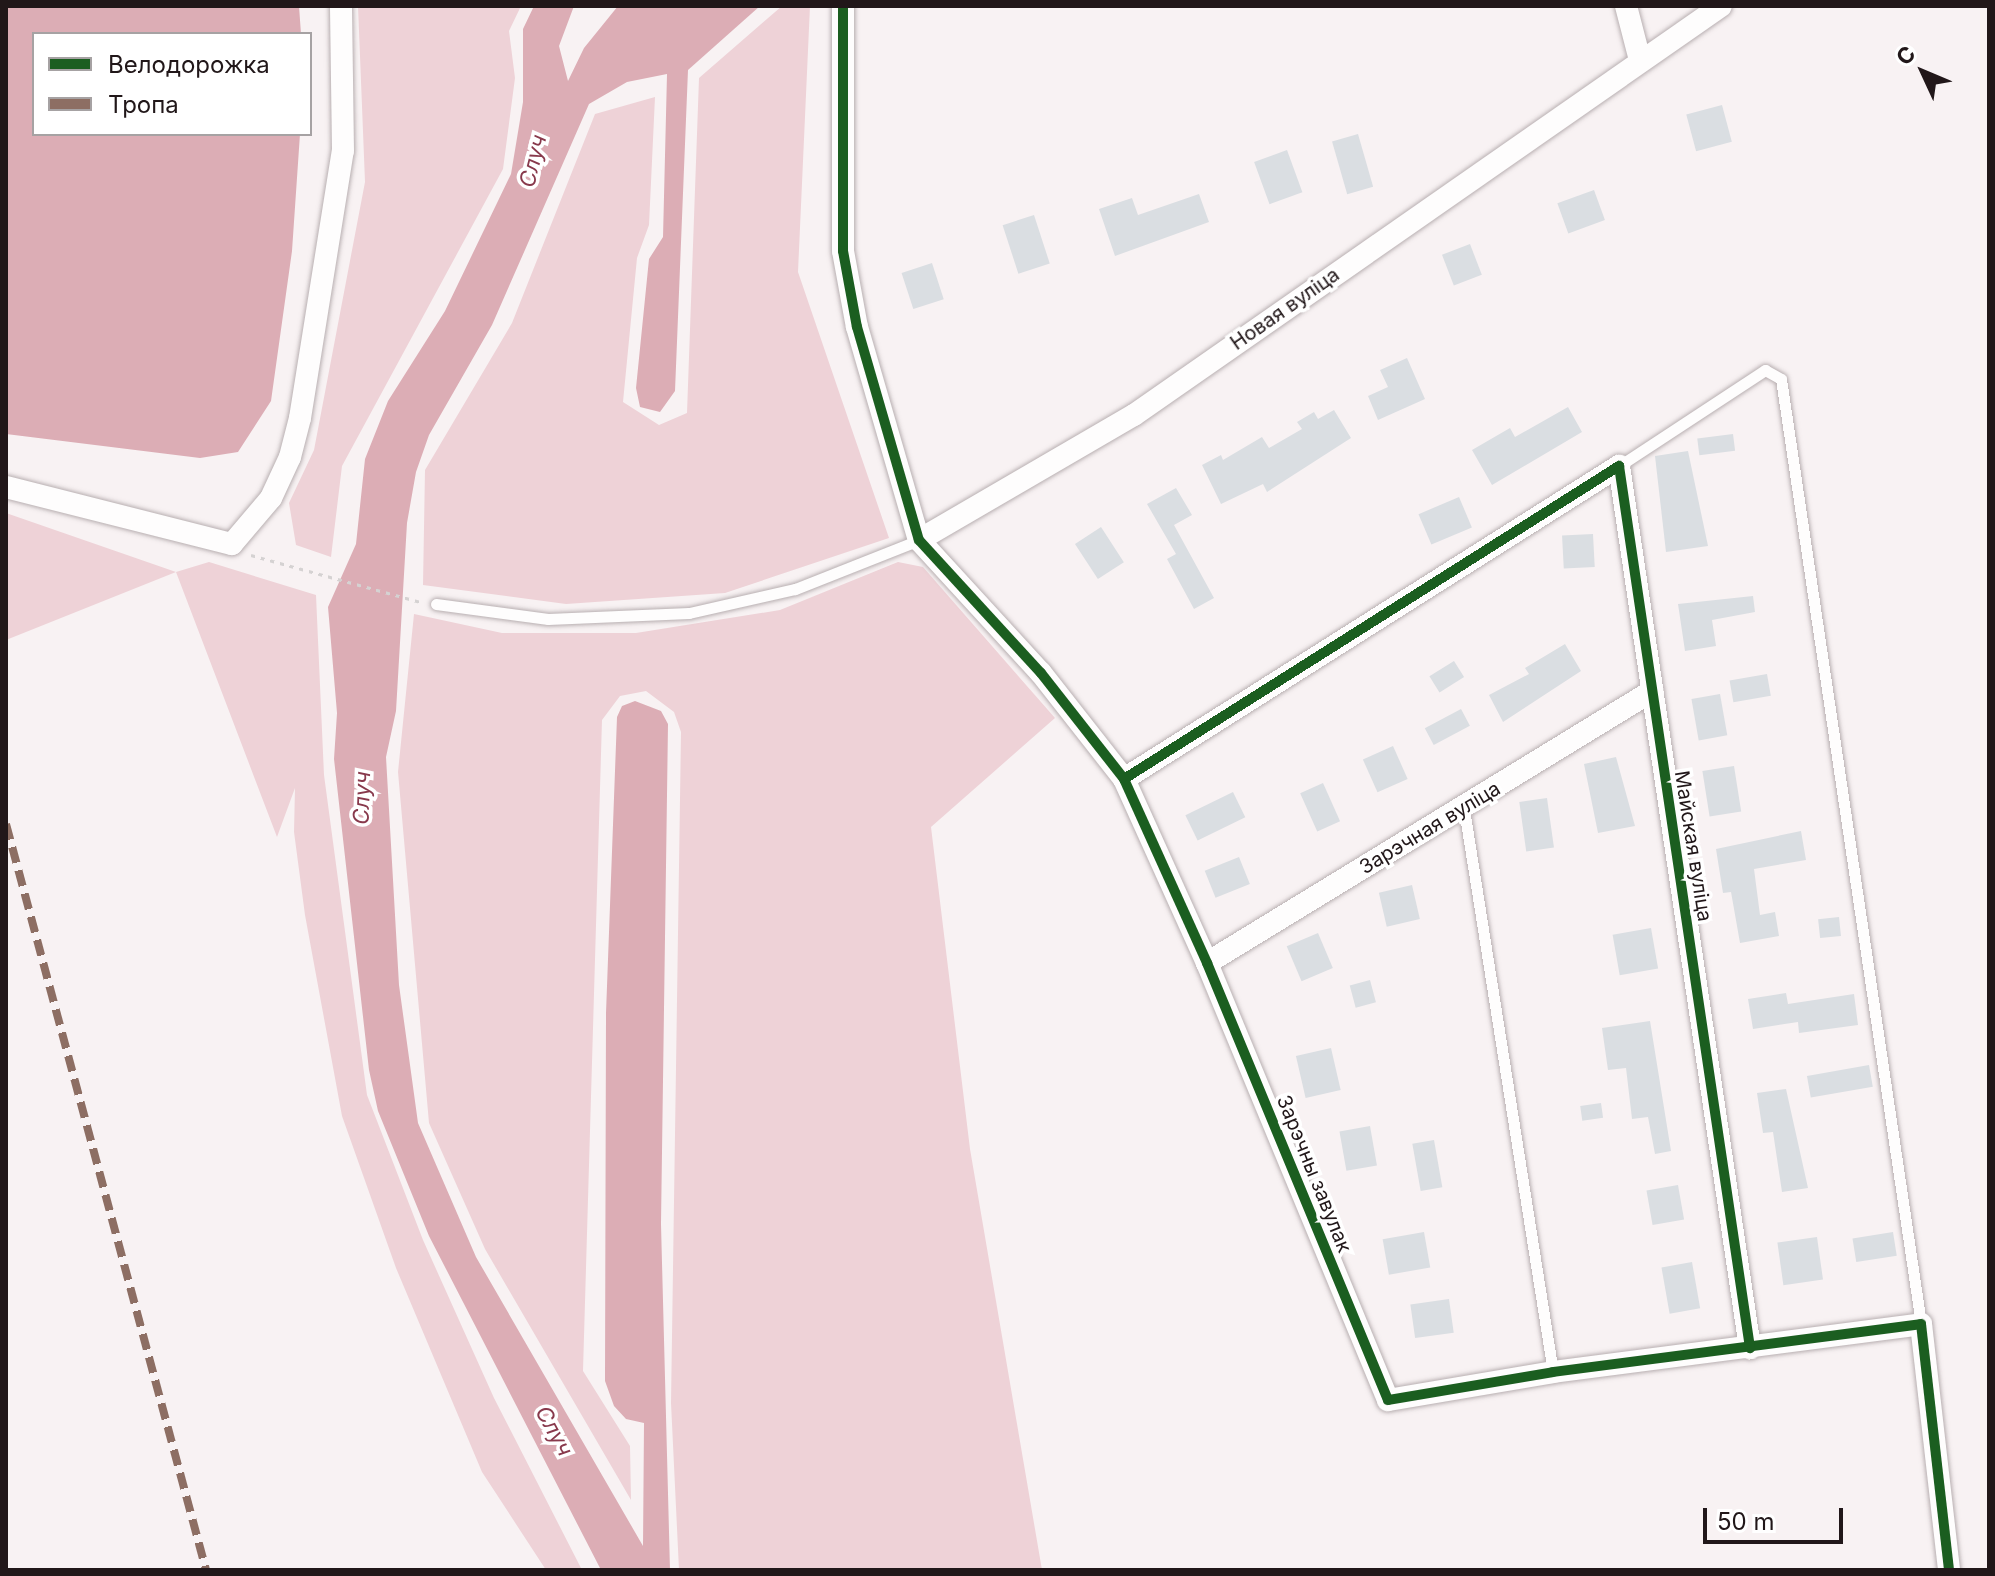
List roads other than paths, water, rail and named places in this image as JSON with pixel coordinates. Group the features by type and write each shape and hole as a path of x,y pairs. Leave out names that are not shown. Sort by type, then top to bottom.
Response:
{"street":[{"path":"6,487 232,544 271,498 290,457 300,418 343,151 341,6"},
{"path":"843,6 843,251 861,342 919,540"},
{"path":"1626,6 1640,60"},
{"name":"Новая вуліца","path":"919,540 1134,415 1721,6"},
{"path":"1124,779 1520,532 1619,466"},
{"name":"Майская вуліца","path":"1619,466 1750,1348"},
{"name":"Зарэчны завулак","path":"919,540 1041,673 1124,779 1207,963 1388,1400 1553,1372"},
{"name":"Зарэчная вуліца","path":"1207,963 1464,809 1652,691"},
{"path":"1553,1372 1921,1324 1949,1570"}],"lane":[{"path":"1619,466 1765,370 1781,379 1921,1324"},
{"path":"436,604 548,619 689,613 795,589 919,540"},
{"path":"1464,809 1553,1372"}],"water":[{"path":"6,6 299,6 301,32 32,32 32,136 300,136 292,251 271,401 238,452 200,458 6,434"},
{"name":"Случ","path":"534,6 574,6 559,46 568,81 584,48 618,6 760,6 688,70 675,391 660,412 640,407 636,388 649,259 663,237 667,74 627,82 589,104 492,325 429,435 416,472 407,523 396,711 386,757 399,985 418,1123 476,1257 643,1546 644,1423 626,1419 614,1406 605,1381 606,1013 617,717 622,706 635,701 661,711 668,724 661,1224 670,1570 601,1570 429,1236 378,1111 369,1070 334,759 337,713 328,607 356,544 365,459 388,401 445,311 511,174 523,102 523,29"}]}
